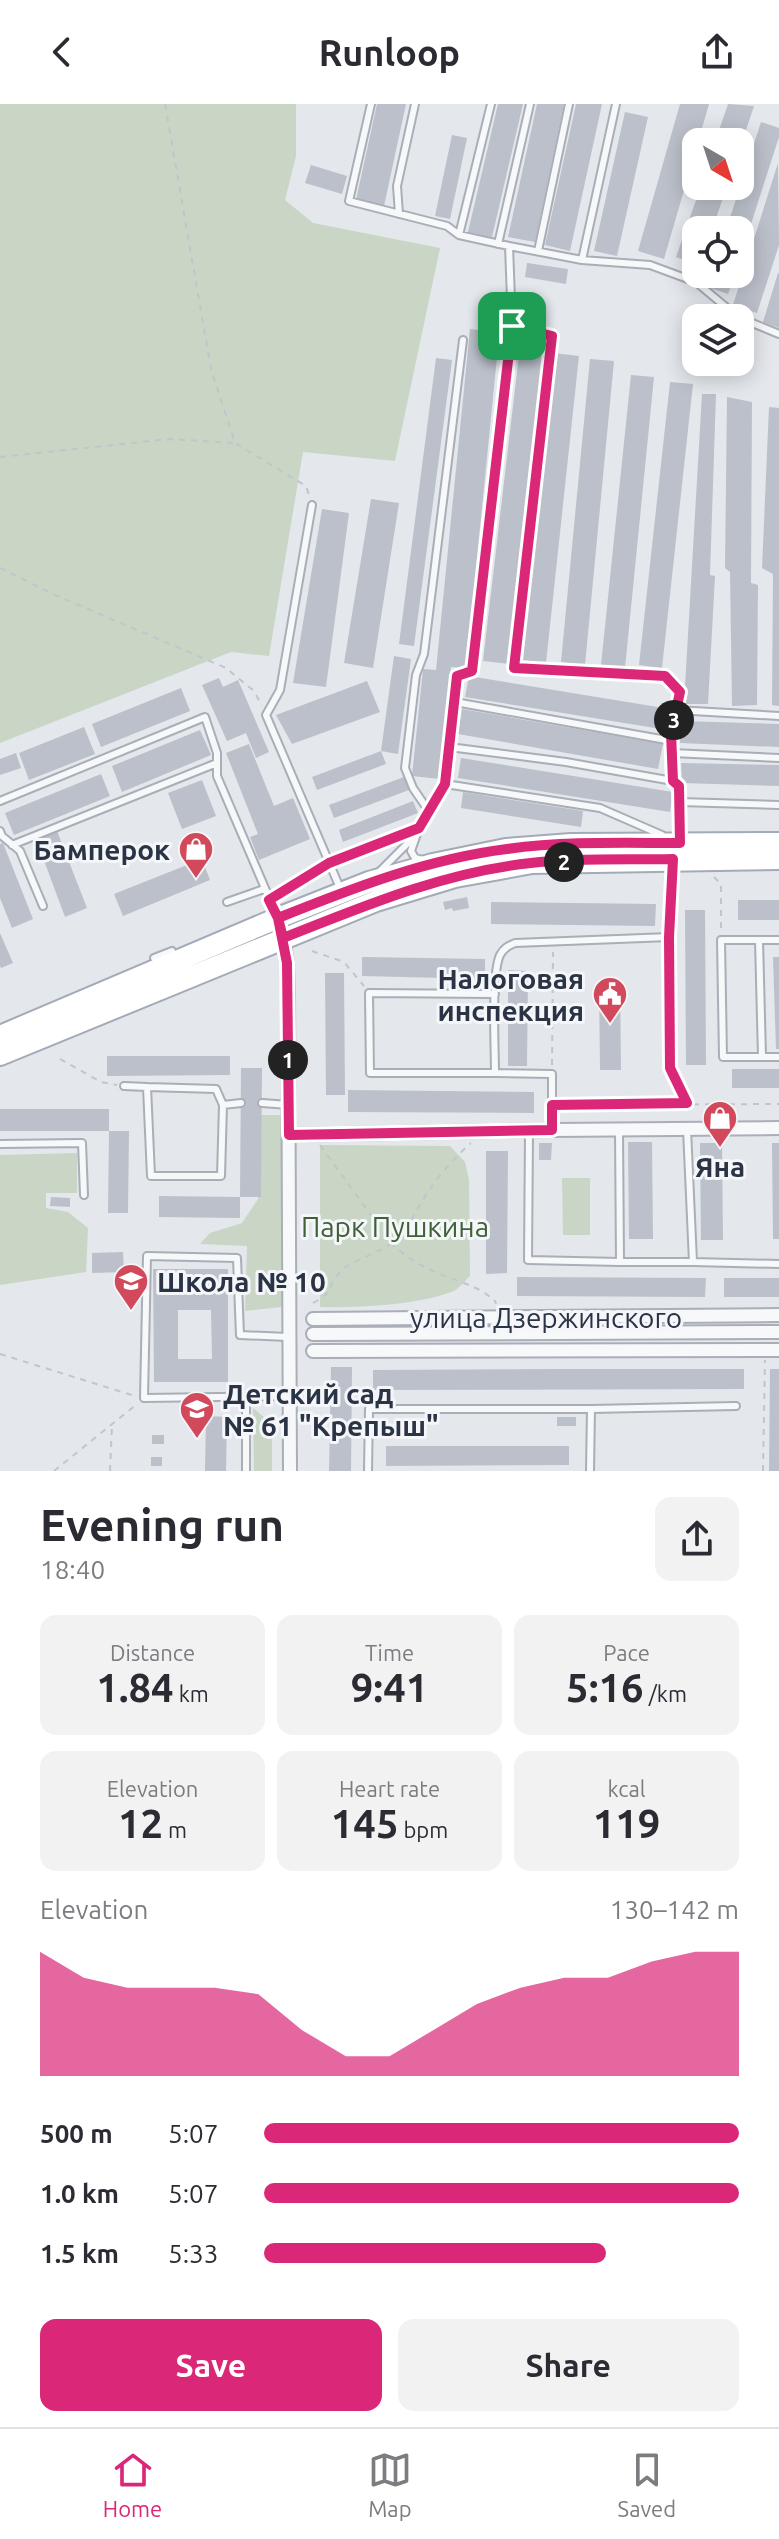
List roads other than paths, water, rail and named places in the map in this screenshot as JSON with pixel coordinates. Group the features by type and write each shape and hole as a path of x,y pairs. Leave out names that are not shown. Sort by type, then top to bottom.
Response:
{"main road":[{"path":"0,1055 277,918 532,863 779,843"},
{"path":"0,1036 277,918 369,882 433,864 531,846 676,851 779,859"}],"street":[{"path":"277,918 287,963 290,1471"},
{"path":"289,1135 779,1128"},
{"name":"улица Дзержинского","path":"313,1319 779,1315"},
{"name":"улица Дзержинского","path":"313,1334 779,1332"},
{"name":"улица Дзержинского","path":"313,1351 779,1350"}],"lane":[{"path":"371,104 349,201 447,226 459,235 498,244 582,260 650,265 696,282 723,304"},
{"path":"399,214 397,186 415,104"},
{"path":"459,235 491,104"},
{"path":"498,244 530,104"},
{"path":"538,251 569,104"},
{"path":"582,260 616,104"},
{"path":"369,882 414,837 445,784 457,676 472,671 512,326 509,246"},
{"path":"754,324 779,334"},
{"path":"512,326 552,336 514,668 665,676 680,692 672,741 673,781"},
{"path":"428,810 413,788 405,768 416,675 424,654 463,340"},
{"path":"312,505 280,690 266,715 342,893"},
{"path":"455,702 672,741"},
{"path":"676,710 779,716"},
{"path":"0,801 205,717 217,753 217,776 277,918 329,863 419,828"},
{"path":"449,747 566,762 673,781 679,786 669,937 515,943 504,948 498,959 495,994 495,1073"},
{"path":"672,753 779,758"},
{"path":"12,845 217,763"},
{"path":"445,784 600,808 676,851"},
{"path":"680,802 779,805"},
{"path":"0,831 20,851 43,906"},
{"path":"414,837 411,851 415,858 433,864"},
{"path":"227,902 264,889"},
{"path":"779,940 721,940 723,1057 779,1057"},
{"path":"759,940 762,1057"},
{"path":"154,958 172,951 176,961"},
{"path":"495,994 369,993 370,1073 552,1074 552,1130"},
{"path":"124,1086 216,1089 223,1105 221,1176 151,1176 147,1087"},
{"path":"223,1105 241,1103"},
{"path":"262,1103 289,1105"},
{"path":"687,1129 693,1262"},
{"path":"619,1130 620,1262"},
{"path":"529,1131 528,1260 779,1264"},
{"path":"0,1144 82,1143 84,1195"},
{"path":"288,1337 240,1335 237,1258 147,1256 144,1398 290,1396"},
{"path":"246,1397 246,1470"},
{"path":"368,1471 369,1409 736,1406"},
{"path":"590,1471 591,1409"}],"place":[{"name":"Бамперок","path":"196,880"},
{"name":"Налоговая инспекция","path":"610,1025"},
{"name":"Яна","path":"720,1149"},
{"name":"Школа № 10","path":"131,1312"},
{"name":"Детский сад № 61 \"Крепыш\"","path":"197,1440"}],"park label":[{"name":"Парк Пушкина","path":"395,1226"}]}
